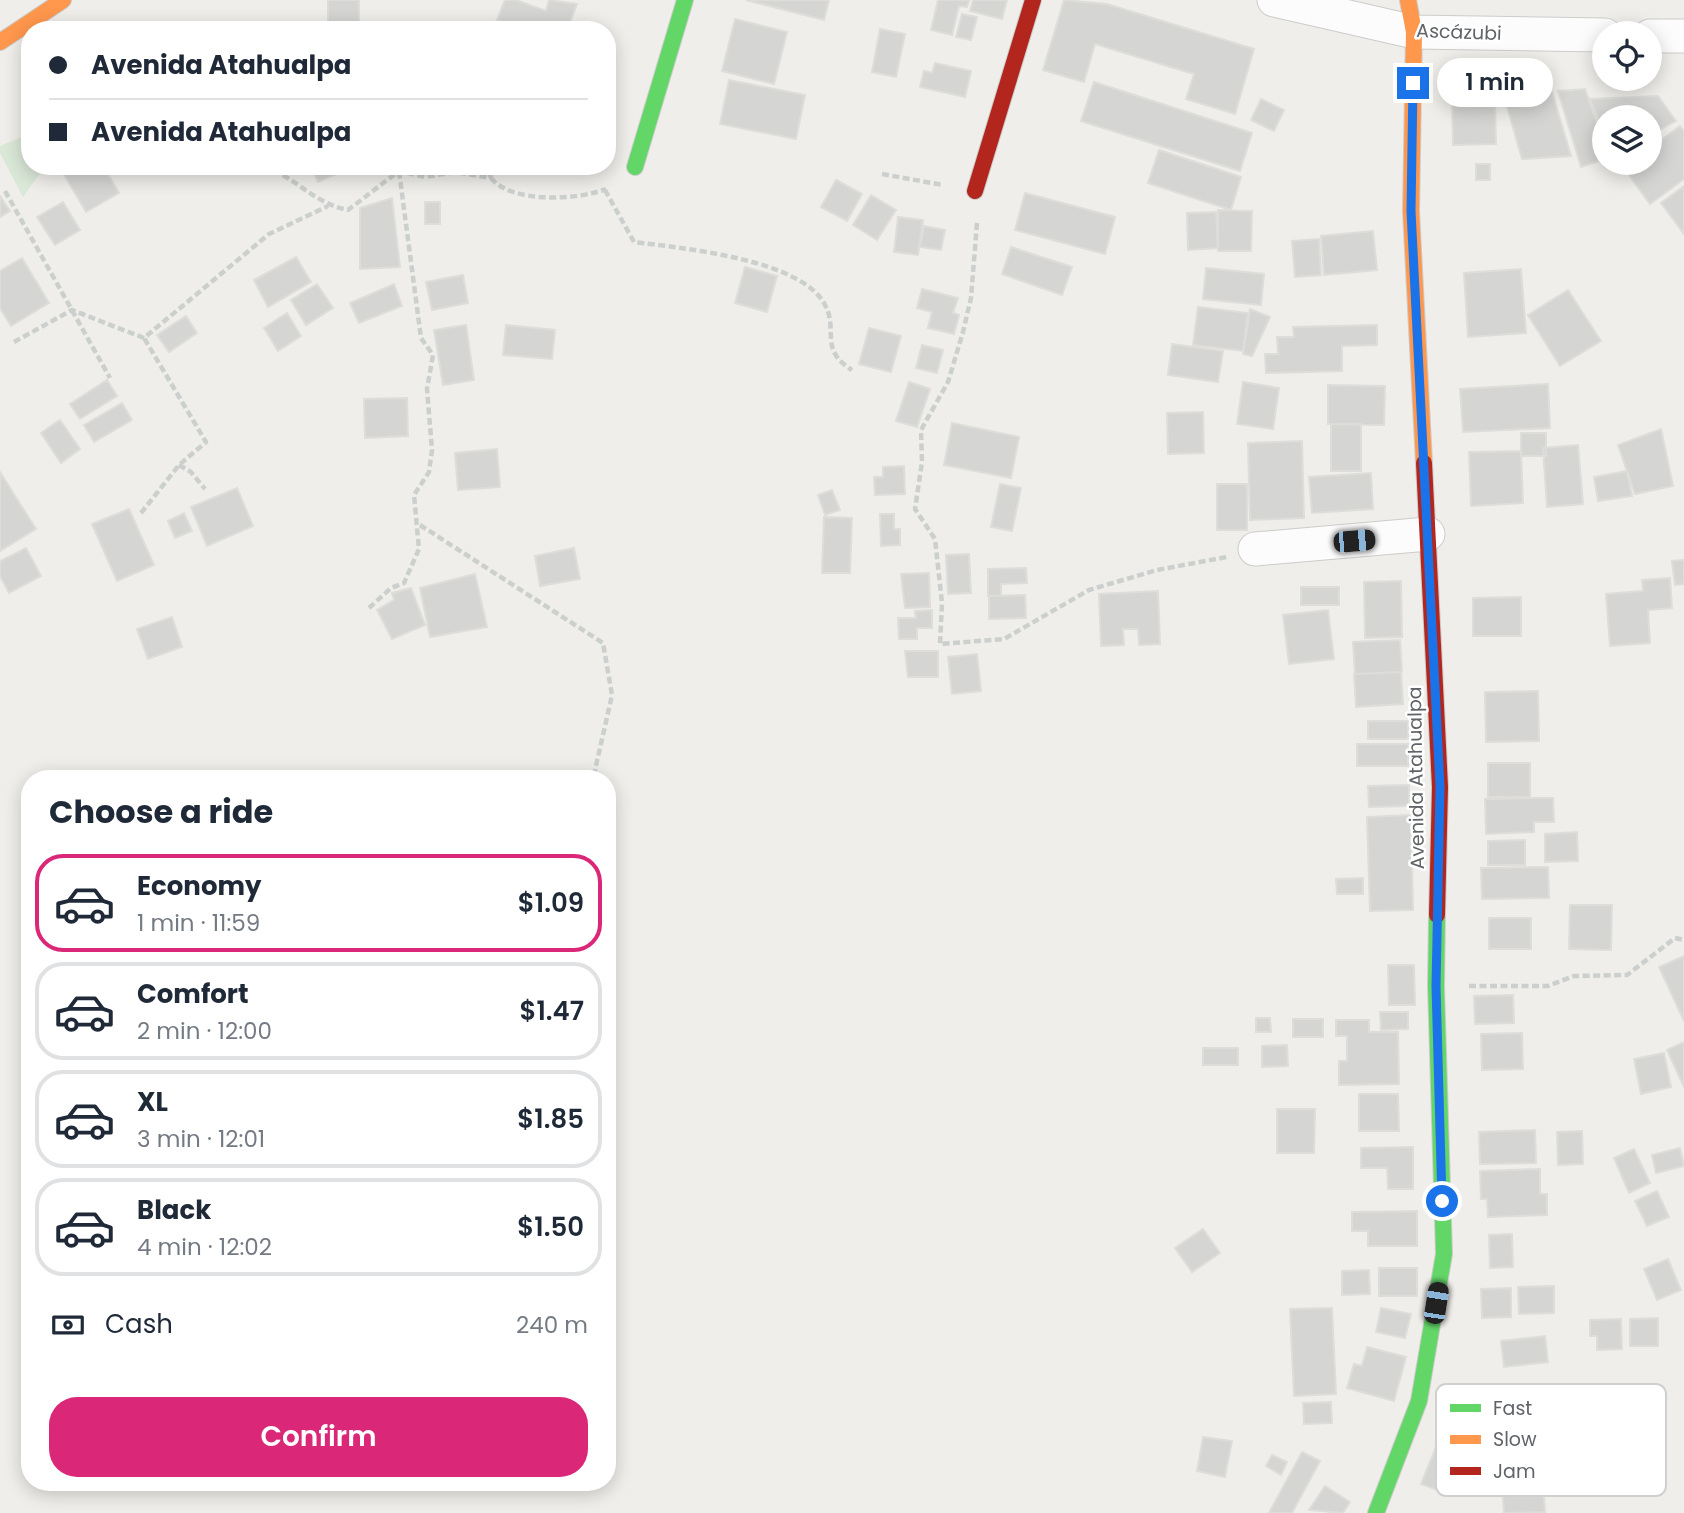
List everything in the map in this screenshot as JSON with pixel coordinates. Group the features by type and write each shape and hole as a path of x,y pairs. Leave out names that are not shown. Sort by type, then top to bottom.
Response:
{"street":[{"path":"32,21 63,0"},
{"path":"635,167 685,0"},
{"path":"975,191 1033,0"},
{"name":"Ascázubi","path":"1274,0 1414,32 1592,35"},
{"name":"Avenida Atahualpa","path":"1376,1513 1419,1401 1444,1254 1436,986 1440,787 1411,211 1414,32 1408,0"},
{"path":"0,42 21,28"},
{"path":"1662,36 1684,36"},
{"path":"1255,550 1427,534"}],"path":[{"path":"474,175 491,178 510,192 534,198 605,190 635,167"},
{"path":"882,174 975,191"},
{"path":"286,175 298,187 328,206 348,210 395,175"},
{"path":"369,608 391,588 404,583 419,549 419,524 414,495 429,472 432,450 427,389 433,355 421,338 399,175"},
{"path":"415,175 437,175"},
{"path":"605,190 634,242 733,258 770,269 809,287 824,302 832,321 828,336 839,362 852,370"},
{"path":"5,191 110,378"},
{"path":"144,338 269,234 328,206"},
{"path":"979,232 971,298 963,332 948,382 921,430 922,462 915,509 935,539 942,603 940,645 1004,639 1089,590 1157,570 1255,550"},
{"path":"72,310 144,338 206,442 179,465 141,513"},
{"path":"14,342 72,310"},
{"path":"179,465 191,472 205,489"},
{"path":"419,524 603,643 612,695 595,770"},
{"path":"1436,986 1548,986 1574,976 1627,975 1675,938 1684,938"}],"green space":[{"path":"21,137 21,175 39,175 23,197 0,153 0,146"}],"building":[{"path":"328,0 359,0 359,21 328,21"},
{"path":"505,0 516,0 546,11 549,0 577,4 570,21 497,20"},
{"path":"746,0 829,0 824,20"},
{"path":"938,0 969,0 967,7 959,6 952,35 931,30"},
{"path":"973,0 1007,0 1002,19 970,11"},
{"path":"1064,0 1107,4 1254,49 1235,114 1186,99 1194,74 1095,44 1084,82 1043,70"},
{"path":"962,14 977,17 971,40 956,37"},
{"path":"735,19 787,32 774,84 722,71"},
{"path":"880,29 905,34 896,77 872,72"},
{"path":"935,63 971,71 965,97 920,87 924,71 932,73"},
{"path":"729,80 805,95 796,139 720,124"},
{"path":"1094,82 1252,133 1240,171 1081,121"},
{"path":"1585,89 1592,109 1592,163 1581,167 1558,91"},
{"path":"1552,92 1571,156 1522,159 1503,93"},
{"path":"1658,96 1676,121 1662,129 1662,105 1592,105 1590,99"},
{"path":"1261,99 1284,110 1274,131 1251,120"},
{"path":"1495,100 1496,144 1453,145 1452,101"},
{"path":"1680,126 1684,131 1684,179 1650,204 1629,175 1662,175 1662,139"},
{"path":"1159,150 1241,177 1231,210 1148,183"},
{"path":"1476,164 1490,164 1490,180 1476,180"},
{"path":"64,175 108,175 119,193 86,212"},
{"path":"315,175 334,175 318,182"},
{"path":"836,180 862,194 847,221 821,207"},
{"path":"1684,186 1684,234 1661,203"},
{"path":"1025,193 1115,217 1105,254 1015,230"},
{"path":"871,195 896,210 877,240 853,225"},
{"path":"0,196 10,211 0,217"},
{"path":"392,198 400,267 360,269 360,208"},
{"path":"63,202 80,230 55,245 37,217"},
{"path":"425,202 440,202 440,224 425,224"},
{"path":"1218,210 1252,211 1251,251 1218,251"},
{"path":"1216,212 1218,248 1188,250 1187,213"},
{"path":"898,217 923,220 918,255 894,252"},
{"path":"924,226 945,230 941,250 920,247"},
{"path":"1373,231 1377,270 1324,275 1321,236"},
{"path":"1319,239 1321,275 1295,277 1292,241"},
{"path":"1011,247 1072,267 1062,295 1002,274"},
{"path":"296,257 311,282 268,307 254,280"},
{"path":"22,258 49,303 11,326 0,308 0,271"},
{"path":"745,267 777,276 767,312 735,303"},
{"path":"1206,268 1264,274 1261,305 1203,299"},
{"path":"1521,269 1526,333 1468,337 1464,273"},
{"path":"463,275 468,303 432,310 426,282"},
{"path":"317,284 333,308 306,325 291,300"},
{"path":"394,284 402,306 359,323 350,303"},
{"path":"922,289 958,298 953,313 959,315 954,334 928,328 932,312 917,308"},
{"path":"1568,290 1601,341 1560,366 1528,315"},
{"path":"1198,307 1248,313 1243,351 1193,345"},
{"path":"1250,309 1270,317 1252,356 1243,354"},
{"path":"287,313 301,336 278,351 264,328"},
{"path":"186,316 197,333 169,352 157,335"},
{"path":"466,325 474,380 443,385 434,330"},
{"path":"506,325 555,330 552,359 503,355"},
{"path":"1377,325 1377,345 1342,346 1342,371 1266,373 1265,354 1278,354 1277,337 1294,337 1293,327"},
{"path":"869,328 901,336 891,372 859,364"},
{"path":"1172,344 1223,351 1218,382 1168,375"},
{"path":"922,345 943,350 937,373 916,368"},
{"path":"107,380 117,396 80,419 70,404"},
{"path":"909,382 930,389 917,427 896,421"},
{"path":"1243,382 1279,388 1273,429 1237,424"},
{"path":"1548,384 1550,428 1463,432 1460,389"},
{"path":"1328,385 1385,386 1384,425 1328,424"},
{"path":"407,398 408,436 365,438 364,399"},
{"path":"122,403 132,420 94,442 84,425"},
{"path":"1203,412 1204,453 1168,454 1167,413"},
{"path":"60,420 80,449 61,463 41,433"},
{"path":"952,423 1019,437 1011,478 944,465"},
{"path":"1331,424 1361,424 1361,471 1331,471"},
{"path":"1661,429 1673,486 1635,494 1618,445"},
{"path":"1521,433 1546,433 1546,456 1521,456"},
{"path":"1302,441 1304,518 1250,520 1248,443"},
{"path":"1578,445 1583,504 1547,507 1543,448"},
{"path":"497,449 500,487 458,490 455,453"},
{"path":"1521,451 1523,503 1471,506 1469,452"},
{"path":"904,466 905,494 875,495 874,477 883,477 883,467"},
{"path":"1627,471 1632,496 1598,501 1594,477"},
{"path":"0,472 36,529 0,551"},
{"path":"1371,473 1373,509 1312,513 1309,477"},
{"path":"1000,484 1021,488 1012,531 991,527"},
{"path":"1217,484 1247,484 1247,530 1217,530"},
{"path":"237,488 253,526 207,546 191,507"},
{"path":"832,490 840,510 825,515 818,495"},
{"path":"129,509 154,565 117,581 92,524"},
{"path":"184,513 192,531 175,538 168,521"},
{"path":"880,514 894,514 894,529 900,529 900,545 881,546"},
{"path":"824,517 852,518 850,573 822,573"},
{"path":"26,548 41,576 9,593 0,576 0,561"},
{"path":"574,548 580,579 540,586 535,556"},
{"path":"969,554 971,593 948,594 946,555"},
{"path":"1684,560 1684,584 1675,585 1672,561"},
{"path":"1026,568 1027,583 1001,584 1001,596 988,596 988,569"},
{"path":"929,573 930,607 905,608 901,574"},
{"path":"475,574 487,627 430,637 420,588"},
{"path":"1670,578 1672,608 1648,610 1650,643 1610,646 1606,594 1643,591 1642,580"},
{"path":"1401,581 1402,637 1365,638 1364,582"},
{"path":"1301,587 1339,587 1339,605 1301,605"},
{"path":"411,588 425,625 392,639 377,610 394,600 392,593"},
{"path":"1158,591 1160,644 1139,645 1138,629 1123,629 1124,645 1101,646 1099,594"},
{"path":"1025,595 1026,618 989,619 989,596"},
{"path":"1521,597 1521,636 1473,636 1473,598"},
{"path":"932,610 932,628 917,628 917,639 899,639 898,618 916,618 915,611"},
{"path":"1328,610 1334,659 1289,664 1283,615"},
{"path":"172,617 182,647 148,659 137,629"},
{"path":"1400,640 1402,672 1355,674 1353,642"},
{"path":"905,651 938,651 938,677 908,677"},
{"path":"977,654 981,691 952,694 948,657"},
{"path":"1401,672 1403,704 1356,707 1354,674"},
{"path":"1538,691 1539,741 1486,742 1485,692"},
{"path":"1368,721 1408,721 1408,739 1368,739"},
{"path":"1357,744 1408,744 1408,766 1357,766"},
{"path":"1488,763 1530,763 1530,797 1488,797"},
{"path":"1409,785 1409,806 1369,807 1368,786"},
{"path":"1553,798 1554,822 1534,822 1534,832 1486,834 1485,799"},
{"path":"1411,815 1413,910 1370,911 1367,817"},
{"path":"1577,832 1578,861 1545,862 1545,834"},
{"path":"1525,840 1525,865 1488,865 1488,841"},
{"path":"1548,867 1549,898 1482,899 1481,868"},
{"path":"1363,878 1363,894 1337,894 1336,879"},
{"path":"1570,905 1612,905 1611,950 1569,949"},
{"path":"1489,918 1531,918 1531,949 1489,949"},
{"path":"1684,956 1684,1021 1659,967"},
{"path":"1388,965 1414,965 1415,1005 1389,1005"},
{"path":"1513,995 1514,1023 1475,1024 1474,996"},
{"path":"1380,1012 1408,1012 1408,1029 1381,1030"},
{"path":"1256,1018 1270,1018 1271,1032 1256,1032"},
{"path":"1293,1019 1323,1019 1323,1037 1293,1037"},
{"path":"1336,1020 1369,1020 1369,1032 1398,1032 1399,1084 1339,1085 1339,1061 1347,1061 1347,1036 1336,1036"},
{"path":"1522,1033 1523,1069 1482,1070 1481,1034"},
{"path":"1684,1042 1684,1087 1667,1050"},
{"path":"1287,1045 1288,1066 1262,1067 1262,1046"},
{"path":"1203,1048 1238,1048 1238,1065 1203,1065"},
{"path":"1664,1053 1671,1087 1641,1094 1634,1059"},
{"path":"1359,1094 1398,1094 1399,1131 1359,1131"},
{"path":"1277,1109 1315,1109 1314,1153 1277,1153"},
{"path":"1535,1130 1536,1163 1480,1164 1479,1132"},
{"path":"1582,1131 1583,1164 1558,1165 1557,1132"},
{"path":"1413,1147 1413,1189 1388,1189 1387,1168 1361,1168 1361,1148"},
{"path":"1680,1148 1684,1166 1656,1173 1652,1155"},
{"path":"1634,1149 1650,1183 1629,1193 1614,1158"},
{"path":"1540,1169 1540,1194 1547,1194 1547,1215 1488,1217 1487,1199 1481,1199 1480,1171"},
{"path":"1657,1191 1669,1217 1647,1226 1635,1201"},
{"path":"1417,1211 1417,1246 1368,1246 1368,1231 1352,1231 1352,1212"},
{"path":"1203,1229 1220,1253 1192,1272 1175,1248"},
{"path":"1512,1234 1513,1267 1490,1268 1489,1235"},
{"path":"1668,1259 1681,1290 1657,1300 1644,1269"},
{"path":"1379,1268 1417,1268 1417,1296 1379,1296"},
{"path":"1369,1270 1370,1294 1342,1295 1342,1271"},
{"path":"1554,1286 1554,1313 1519,1314 1518,1287"},
{"path":"1511,1288 1511,1317 1482,1318 1481,1289"},
{"path":"1332,1308 1336,1394 1294,1396 1290,1309"},
{"path":"1381,1308 1411,1314 1405,1338 1376,1332"},
{"path":"1658,1318 1658,1346 1630,1346 1630,1319"},
{"path":"1621,1319 1622,1349 1597,1350 1597,1336 1590,1336 1590,1320"},
{"path":"1545,1336 1548,1362 1504,1367 1501,1341"},
{"path":"1367,1347 1406,1357 1394,1401 1347,1388 1354,1364 1362,1366"},
{"path":"1331,1402 1332,1423 1304,1424 1303,1403"},
{"path":"1203,1437 1232,1441 1225,1477 1197,1471"},
{"path":"1436,1447 1436,1490 1421,1484"},
{"path":"1302,1452 1320,1461 1292,1513 1269,1513"},
{"path":"1272,1455 1287,1462 1281,1475 1266,1466"},
{"path":"1325,1486 1350,1502 1343,1513 1309,1510"},
{"path":"1503,1496 1544,1496 1545,1512 1504,1513"}],"traffic: fast":[{"path":"635,167 685,0"},
{"path":"1376,1513 1419,1401 1444,1254 1436,986 1437,915"}],"traffic: slow":[{"path":"32,21 63,0"},
{"path":"1408,0 1414,32 1411,211 1424,463"},
{"path":"0,42 21,28"}],"traffic: jam":[{"path":"975,191 1033,0"},
{"path":"1424,463 1440,787 1437,915"}],"route":[{"path":"1413,83 1411,211 1440,787 1436,986 1442,1201"}]}
